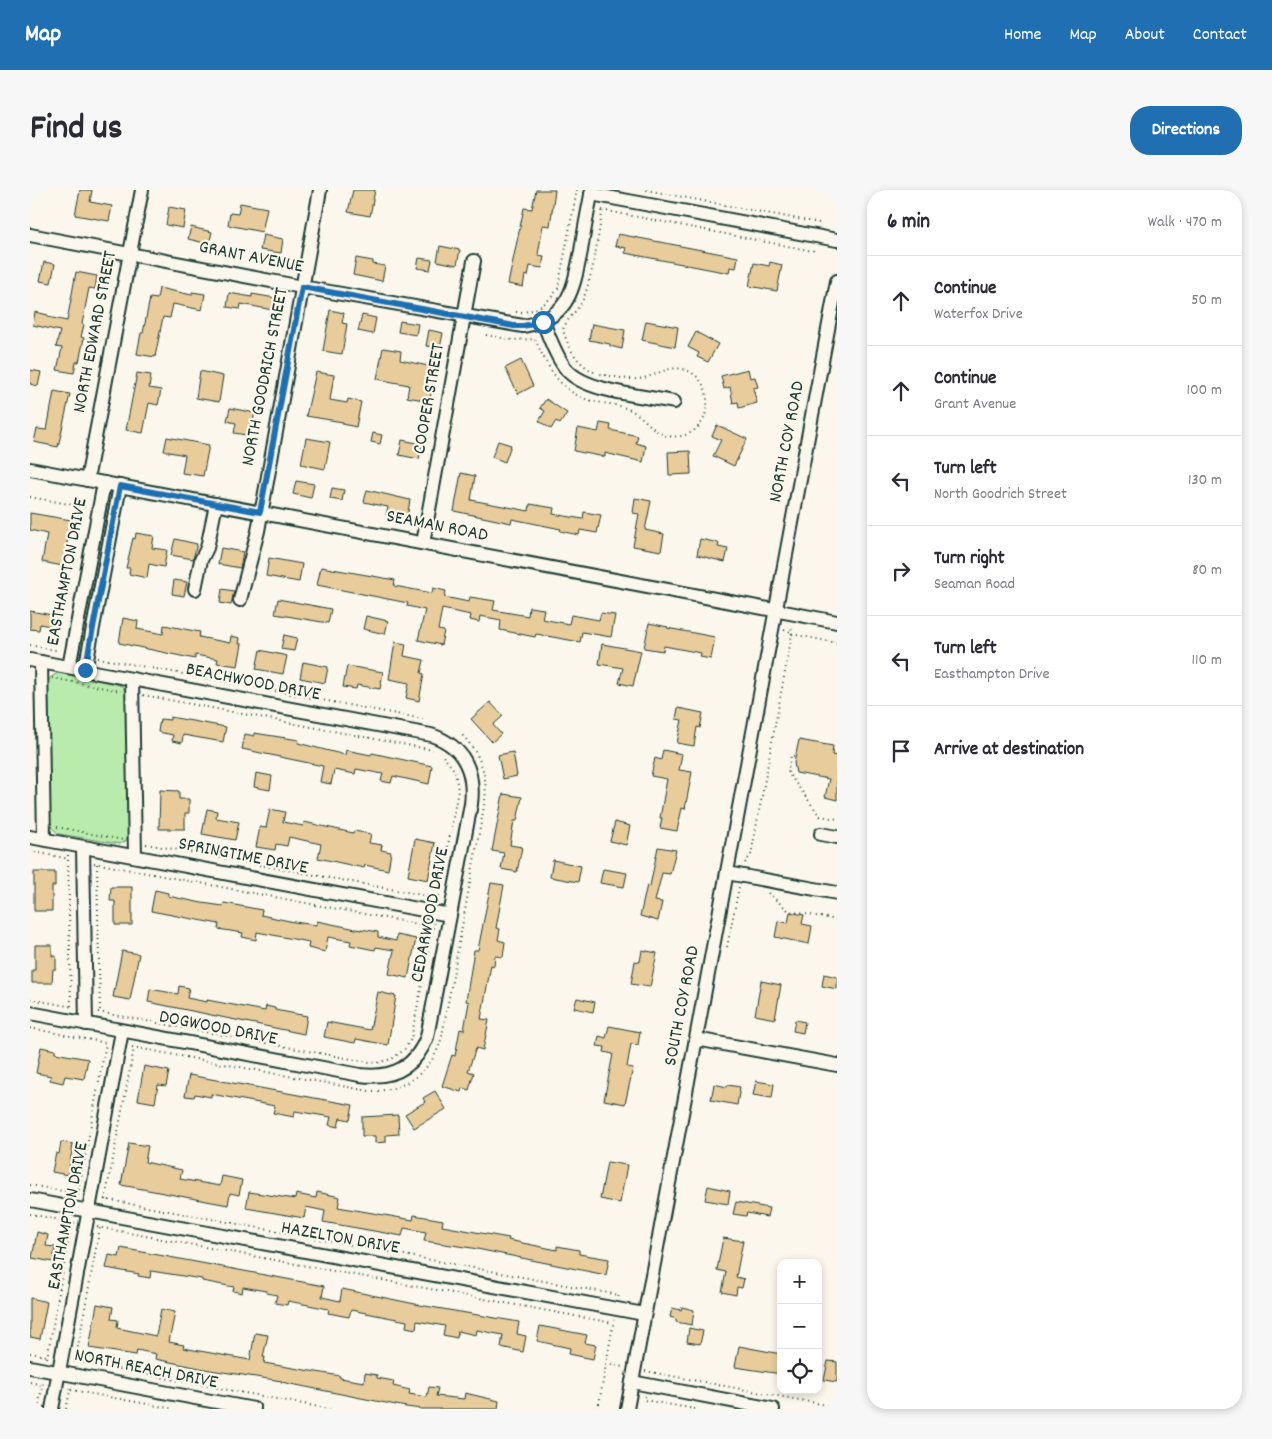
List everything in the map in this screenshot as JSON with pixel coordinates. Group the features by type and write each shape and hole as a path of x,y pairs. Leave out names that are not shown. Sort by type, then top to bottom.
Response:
{"street":[{"name":"NORTH EDWARD STREET","path":"87,480 142,190"},
{"name":"NORTH GOODRICH STREET","path":"240,600 256,538 320,190"},
{"path":"674,402 595,387 579,380 560,360 543,322 551,318 562,307 571,294 592,192 605,197 837,240"},
{"name":"GRANT AVENUE","path":"30,235 514,326 543,322"},
{"name":"COOPER STREET","path":"423,543 474,261"},
{"name":"NORTH COY ROAD","path":"775,610 837,281"},
{"name":"SEAMAN ROAD","path":"30,469 837,622"},
{"name":"EASTHAMPTON DRIVE","path":"70,667 104,483"},
{"name":"EASTHAMPTON DRIVE","path":"85,670 120,486"},
{"path":"195,589 201,560 207,548 216,504"},
{"name":"SOUTH COY ROAD","path":"627,1409 775,610"},
{"name":"EASTHAMPTON DRIVE","path":"36,661 44,839"},
{"name":"BEACHWOOD DRIVE","path":"36,661 431,735 449,743 463,757"},
{"path":"132,679 135,856"},
{"name":"CEDARWOOD DRIVE","path":"399,1071 414,1060 424,1045 427,1036 472,796 472,780 463,757"},
{"path":"821,834 837,837"},
{"name":"SPRINGTIME DRIVE","path":"30,837 450,915"},
{"path":"83,846 86,1024"},
{"path":"726,873 837,893"},
{"name":"DOGWOOD DRIVE","path":"30,1014 360,1075 378,1076 399,1071"},
{"name":"EASTHAMPTON DRIVE","path":"52,1409 122,1031"},
{"path":"696,1039 837,1066"},
{"name":"HAZELTON DRIVE","path":"30,1200 644,1314"},
{"name":"NORTH REACH DRIVE","path":"30,1367 254,1409"},
{"path":"632,1382 773,1409"}],"path":[{"path":"515,312 530,311 543,305 558,288 577,190"},
{"path":"646,190 819,223"},
{"path":"486,335 512,340 535,339 552,373 566,389 584,398 632,411 658,433 681,436 698,426 707,411 708,397 702,383 690,372 679,368 668,368 645,378 632,379 601,374 581,364 568,344 563,327 578,308 585,294 605,197"},
{"path":"574,205 814,251"},
{"path":"30,496 88,507"},
{"path":"727,947 743,866 751,854 794,614"},
{"path":"772,628 837,643"},
{"path":"30,645 64,652"},
{"path":"96,657 423,719"},
{"path":"50,678 125,692"},
{"path":"138,694 435,750"},
{"path":"127,1046 369,1091 398,1087 411,1081 422,1072 436,1055 442,1036 486,794 484,771 479,758 462,735"},
{"path":"438,905 458,790 454,771 441,754"},
{"path":"794,756 791,755 788,773 820,816 837,819"},
{"path":"49,826 126,840"},
{"path":"140,843 444,899"},
{"path":"30,851 74,860"},
{"path":"68,853 71,1007"},
{"path":"97,859 100,1013"},
{"path":"92,863 434,926"},
{"path":"767,893 789,911 837,920"},
{"path":"94,1011 362,1061 385,1061 392,1059 398,1054 411,1039 434,921"},
{"path":"30,999 75,1008"},
{"path":"30,1028 113,1044"},
{"path":"66,1409 134,1048"},
{"path":"30,1214 613,1323"},
{"path":"76,1361 330,1409"},
{"path":"598,1409 606,1364"},
{"path":"650,1372 837,1407"},
{"path":"30,1382 42,1385"},
{"path":"70,1390 174,1409"}],"green space":[{"path":"58,673 116,684 122,686 126,692 129,831 126,841 120,844 59,834 50,825 47,682"}],"building":[{"path":"80,190 92,190 90,202 112,206 109,221 75,215"},
{"path":"353,190 375,190 370,216 348,212"},
{"path":"536,190 555,190 550,226 543,225 538,255 544,256 542,268 530,266 528,276 525,275 523,287 508,284 524,208 532,209"},
{"path":"240,203 267,208 262,232 228,225 230,213 238,214"},
{"path":"169,207 186,210 183,228 166,225"},
{"path":"191,227 212,232 209,244 188,239"},
{"path":"618,234 738,257 736,268 730,267 729,273 625,253 626,248 615,246"},
{"path":"263,235 283,239 281,253 260,250"},
{"path":"440,246 460,250 457,265 437,261"},
{"path":"356,258 373,261 373,264 385,266 382,281 353,275"},
{"path":"419,258 432,260 430,270 417,268"},
{"path":"44,262 55,264 51,283 40,281"},
{"path":"770,262 782,265 777,291 749,286 754,263 769,266"},
{"path":"76,272 97,276 95,289 89,288 82,324 84,325 81,337 84,338 79,362 76,362 74,373 57,370 62,348 56,347 60,331 33,325 35,312 67,321"},
{"path":"159,288 192,295 192,292 205,294 202,310 173,304 170,318 163,317 155,357 137,354 150,298 157,299"},
{"path":"229,293 275,298 273,310 241,304 240,309 227,307"},
{"path":"330,310 344,313 342,323 347,324 342,354 323,351"},
{"path":"362,315 376,318 373,334 358,331"},
{"path":"400,321 418,324 416,335 398,332"},
{"path":"646,321 678,327 675,347 642,340"},
{"path":"592,324 625,330 622,349 610,346 610,344 589,340"},
{"path":"429,330 443,333 440,348 426,346"},
{"path":"696,332 718,344 708,362 697,357 699,353 688,347"},
{"path":"383,348 401,351 400,360 438,368 429,401 407,397 409,385 377,379"},
{"path":"521,360 533,386 518,394 505,368"},
{"path":"748,369 750,378 755,377 758,387 753,388 757,403 739,408 738,402 733,403 730,387 724,389 721,376"},
{"path":"30,370 41,372 38,386 30,384"},
{"path":"200,371 223,376 219,402 196,398"},
{"path":"316,372 334,375 330,400 347,403 348,399 361,402 356,427 343,424 343,422 306,416"},
{"path":"137,373 151,375 149,388 161,390 158,405 149,403 143,433 126,430"},
{"path":"54,391 70,394 58,447 34,442 37,429 47,430"},
{"path":"546,399 567,413 560,424 556,421 551,429 539,421 545,411 540,408"},
{"path":"230,408 255,413 252,425 249,424 246,435 234,433 236,423 227,421"},
{"path":"600,423 611,425 610,430 638,436 636,443 646,446 643,462 605,453 605,457 574,451 578,428 598,432"},
{"path":"717,425 747,439 734,466 713,456 721,440 712,436"},
{"path":"373,433 382,435 380,444 371,442"},
{"path":"167,437 209,445 203,476 182,473 185,455 164,451"},
{"path":"306,438 330,442 325,469 301,464"},
{"path":"402,440 422,444 419,459 399,455"},
{"path":"498,441 511,445 505,462 492,457"},
{"path":"690,451 691,474 669,475 668,452"},
{"path":"461,473 475,476 471,500 529,511 530,504 554,508 553,514 583,519 584,512 601,515 597,533 580,530 579,535 560,531 561,529 512,519 511,523 454,511"},
{"path":"296,481 314,484 311,498 293,494"},
{"path":"332,488 344,490 342,501 330,499"},
{"path":"367,490 410,500 406,523 395,521 396,517 386,515 388,507 364,502"},
{"path":"635,498 651,501 645,530 664,534 661,551 633,546 639,514 633,513"},
{"path":"30,513 71,520 63,566 42,562 47,534 30,530"},
{"path":"136,533 154,536 152,548 167,550 164,567 149,564 147,578 129,574 130,568 126,568 133,538 135,539"},
{"path":"175,539 197,544 193,559 171,555"},
{"path":"700,539 719,543 718,547 728,549 725,562 697,555"},
{"path":"221,548 243,552 240,568 218,564"},
{"path":"269,558 302,564 299,582 266,576"},
{"path":"321,567 395,580 394,586 432,593 433,588 446,591 444,597 469,602 470,597 495,601 493,610 528,616 529,607 544,609 542,619 569,624 571,615 599,620 601,613 615,615 611,637 582,632 580,642 536,634 535,637 500,630 501,620 480,616 479,622 470,620 471,615 442,609 438,630 444,631 441,645 418,640 425,610 407,606 408,603 317,585"},
{"path":"174,580 187,582 184,596 172,594"},
{"path":"222,589 234,591 231,605 220,603"},
{"path":"278,599 331,609 328,623 275,614"},
{"path":"30,611 52,615 50,626 40,624 39,630 30,629"},
{"path":"366,616 388,621 385,634 363,629"},
{"path":"123,618 138,621 137,629 163,634 164,625 200,632 199,637 230,643 231,636 240,638 239,644 242,644 238,666 217,663 218,659 195,655 195,659 119,643"},
{"path":"649,623 715,637 711,659 700,657 701,653 664,646 663,651 644,648"},
{"path":"284,635 297,638 294,651 281,649"},
{"path":"395,642 406,644 404,656 424,660 421,673 424,674 419,701 406,698 409,683 389,679"},
{"path":"602,644 641,651 633,686 619,683 623,668 599,664"},
{"path":"260,650 287,656 283,674 256,669"},
{"path":"303,662 328,667 325,683 300,678"},
{"path":"347,666 383,672 380,689 357,685 356,689 343,687"},
{"path":"490,702 503,716 493,725 501,734 492,742 471,719"},
{"path":"678,708 703,713 700,728 697,727 694,746 677,743 682,720 676,719"},
{"path":"170,717 226,727 223,742 183,735 182,743 172,741 173,735 158,732 160,719 170,720"},
{"path":"254,733 299,740 298,743 345,755 346,750 371,755 372,753 432,766 429,784 393,776 391,783 381,781 383,774 356,769 355,774 334,770 331,784 320,782 323,766 242,749 245,734 254,736"},
{"path":"799,740 833,746 832,755 837,756 837,800 825,797 829,779 796,773 794,763"},
{"path":"663,750 682,754 679,770 692,772 685,809 682,808 677,831 660,828 667,779 651,776 655,758 661,760"},
{"path":"513,752 517,776 503,779 498,755"},
{"path":"256,773 272,776 270,790 254,787"},
{"path":"160,790 179,791 179,799 189,799 189,813 185,813 185,829 159,829"},
{"path":"503,794 522,797 517,821 514,821 510,845 522,847 517,872 501,869 504,853 492,851"},
{"path":"207,809 217,811 216,818 239,822 235,840 202,834"},
{"path":"270,809 285,812 283,822 303,826 304,822 353,833 354,831 371,834 369,843 382,845 381,850 391,852 388,870 365,865 364,868 318,858 321,844 289,837 287,846 276,844 275,850 256,847 260,827 266,828"},
{"path":"615,822 630,826 626,845 610,841"},
{"path":"415,839 435,843 428,880 408,876"},
{"path":"658,847 676,850 670,874 662,873 655,901 662,902 658,921 640,916 647,885 650,886"},
{"path":"553,860 581,866 578,882 550,877"},
{"path":"603,869 627,873 624,887 600,883"},
{"path":"34,872 55,872 55,886 52,886 52,911 34,911"},
{"path":"491,883 504,885 496,928 500,929 498,940 505,942 503,957 495,956 494,966 491,965 481,1019 489,1020 483,1050 476,1048 468,1071 474,1073 469,1090 462,1088 461,1092 442,1086 452,1055 455,1056 460,1029 464,1030 469,1002 466,1001 474,950 478,950"},
{"path":"111,887 132,887 132,925 115,925 115,901 110,901"},
{"path":"155,890 168,893 168,896 202,903 223,906 224,903 262,910 261,915 294,922 316,925 317,921 378,932 378,937 396,941 397,935 416,939 408,978 389,974 394,950 376,947 375,950 350,945 351,941 328,937 325,952 308,948 309,942 257,932 256,940 242,937 243,933 218,929 219,924 151,911"},
{"path":"790,912 804,915 802,924 812,926 809,944 775,937 778,921 788,923"},
{"path":"35,945 52,945 52,956 56,956 56,969 53,969 52,983 32,983 32,970 35,970"},
{"path":"642,950 657,953 650,987 631,984 635,961 640,962"},
{"path":"122,951 139,954 130,1000 113,997"},
{"path":"824,974 837,977 837,989 822,986"},
{"path":"761,981 781,985 775,1019 755,1015"},
{"path":"179,986 189,988 187,998 265,1011 266,1006 275,1008 275,1010 307,1016 304,1034 148,1002 150,989 178,994"},
{"path":"378,992 396,996 388,1045 356,1039 355,1043 324,1037 327,1022 370,1030"},
{"path":"577,998 595,1002 593,1012 574,1008"},
{"path":"795,1020 805,1022 803,1033 793,1031"},
{"path":"609,1026 640,1032 638,1045 631,1044 627,1067 633,1068 625,1104 604,1100 613,1054 604,1052 605,1047 597,1046 599,1036 606,1038"},
{"path":"41,1047 55,1050 55,1053 88,1059 84,1079 65,1076 63,1083 50,1080 51,1076 36,1073"},
{"path":"144,1066 169,1071 166,1086 158,1085 155,1103 138,1100"},
{"path":"189,1075 353,1105 350,1120 340,1118 338,1127 329,1125 331,1117 295,1111 294,1117 273,1113 275,1106 211,1094 211,1097 195,1094 194,1097 185,1096"},
{"path":"756,1081 774,1084 772,1098 753,1095"},
{"path":"714,1084 740,1087 737,1105 711,1100"},
{"path":"435,1091 446,1109 414,1128 405,1114 425,1102 423,1098"},
{"path":"398,1115 399,1134 386,1135 386,1142 375,1143 375,1136 362,1136 362,1117"},
{"path":"61,1142 73,1144 68,1175 52,1172 56,1153 59,1154"},
{"path":"129,1143 148,1146 145,1162 182,1170 180,1179 220,1186 222,1176 242,1180 239,1195 230,1193 228,1205 121,1185"},
{"path":"607,1162 627,1165 620,1203 600,1199"},
{"path":"708,1186 730,1191 728,1204 705,1200"},
{"path":"249,1192 295,1199 296,1194 316,1198 317,1192 340,1197 338,1207 413,1220 414,1215 443,1220 442,1226 509,1238 508,1240 557,1250 557,1246 579,1250 579,1254 609,1259 606,1275 472,1248 424,1241 426,1232 404,1228 402,1236 323,1222 325,1211 306,1207 304,1218 246,1208"},
{"path":"736,1202 769,1208 767,1217 747,1213 746,1216 733,1214"},
{"path":"37,1232 48,1235 46,1246 55,1247 53,1262 32,1258"},
{"path":"723,1238 743,1241 736,1277 744,1279 742,1288 737,1287 736,1295 722,1292 726,1272 717,1270"},
{"path":"121,1248 324,1286 322,1297 340,1301 342,1289 519,1322 517,1334 526,1336 523,1352 501,1347 503,1335 477,1330 476,1335 458,1331 457,1338 443,1335 445,1326 417,1321 416,1329 406,1327 407,1321 351,1310 349,1317 328,1313 329,1309 288,1301 287,1305 275,1303 277,1295 266,1293 266,1291 243,1287 242,1293 233,1291 234,1287 202,1281 202,1279 151,1271 150,1278 106,1268 109,1255 119,1257"},
{"path":"30,1298 47,1302 40,1339 30,1337"},
{"path":"97,1304 113,1307 111,1319 118,1320 117,1328 156,1336 161,1309 175,1312 169,1342 184,1345 183,1348 250,1360 255,1333 268,1335 263,1357 265,1357 264,1363 364,1382 365,1373 377,1375 377,1378 394,1381 393,1386 410,1390 409,1394 427,1397 429,1387 438,1388 436,1396 464,1399 465,1393 499,1401 498,1409 421,1409 406,1407 282,1381 155,1359 156,1354 137,1350 136,1355 89,1348"},
{"path":"682,1307 694,1310 692,1325 676,1322 676,1319 670,1317 672,1308 681,1310"},
{"path":"540,1326 587,1335 585,1343 596,1345 593,1359 569,1354 570,1348 537,1341"},
{"path":"689,1328 703,1331 700,1344 687,1342"},
{"path":"739,1346 777,1353 777,1373 735,1367"},
{"path":"828,1361 837,1362 837,1382 824,1380"}],"route":[{"path":"85,670 120,486 260,512 302,287 514,326 534,325 543,322"}]}
